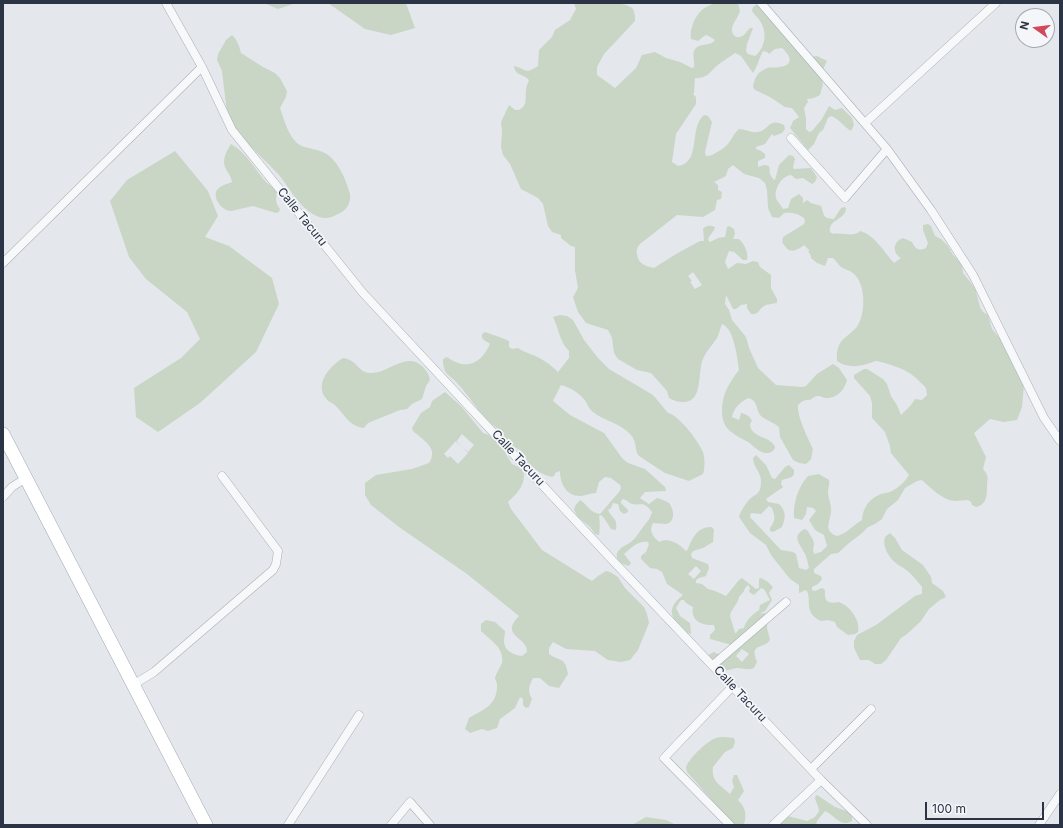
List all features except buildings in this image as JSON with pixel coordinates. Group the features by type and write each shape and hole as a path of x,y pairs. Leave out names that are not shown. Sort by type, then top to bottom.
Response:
{"main road":[{"path":"3,434 206,825"}],"street":[{"name":"Calle Tacuru","path":"166,3 202,67 232,130 363,293 810,769 867,825"},
{"path":"761,3 887,149 931,210 973,275 1044,418 1060,441"},
{"path":"865,123 996,3"},
{"path":"3,263 202,67"},
{"path":"792,138 845,198 887,149"},
{"path":"133,685 154,672 273,570 276,564 278,551 222,476"},
{"path":"3,497 12,487 26,478"},
{"path":"713,665 786,602"},
{"path":"730,825 664,758 733,686"},
{"path":"810,769 871,709"},
{"path":"288,825 359,716"},
{"path":"773,825 821,780"},
{"path":"1039,825 1060,794"},
{"path":"391,825 410,802 430,825"}],"green space":[{"path":"264,3 296,3 278,9"},
{"path":"328,3 406,3 415,28 391,35 365,29"},
{"path":"574,3 614,3 623,4 633,9 635,21 604,54 597,67 597,75 615,88 636,68 642,55 655,52 692,68 694,67 693,53 696,48 701,45 711,43 715,40 707,35 698,41 691,39 692,27 700,12 704,8 714,3 738,3 740,11 733,25 732,31 736,37 741,37 750,28 753,28 747,44 746,51 748,54 755,56 758,53 763,45 765,35 759,20 752,11 753,7 756,5 760,6 810,57 817,56 827,61 822,71 821,77 823,84 820,95 807,99 808,102 804,108 806,129 809,132 812,131 822,119 829,106 835,110 842,108 852,118 854,125 851,131 831,116 828,118 823,130 819,133 814,144 808,150 790,128 793,121 799,117 792,108 785,107 770,97 755,90 753,87 754,81 762,71 767,68 785,66 788,64 790,59 787,54 782,48 775,49 769,54 763,51 753,73 741,56 735,53 719,64 706,76 695,78 693,94 696,97 696,104 676,134 672,162 678,166 685,163 690,158 693,152 699,121 704,115 708,116 712,122 705,152 706,156 712,155 723,148 729,143 739,129 758,132 775,122 784,125 785,129 782,133 774,136 772,134 765,144 756,147 756,149 765,154 765,158 758,161 758,167 764,165 769,166 770,174 775,180 779,165 789,155 793,156 795,159 794,169 811,168 817,177 815,182 812,184 803,178 796,179 791,175 782,180 776,190 776,199 783,209 788,208 791,199 799,194 803,198 803,203 807,200 821,206 824,216 827,218 834,219 841,208 845,207 845,212 832,224 830,232 833,234 854,234 860,231 865,233 879,244 894,263 901,258 895,250 897,242 903,238 912,242 917,249 921,250 926,248 928,243 923,230 923,225 928,224 931,226 935,236 941,239 948,246 953,255 962,265 963,273 975,288 980,307 983,312 988,315 992,329 1004,343 1024,385 1022,407 1017,420 1004,422 990,419 974,433 986,457 983,469 988,478 987,494 982,504 976,507 968,500 950,500 937,493 922,480 917,481 905,488 898,500 887,509 882,519 868,527 838,553 831,554 814,569 814,573 821,576 822,579 818,584 812,587 812,590 815,591 822,588 825,590 826,600 832,603 839,602 851,610 858,623 858,632 855,634 848,635 837,627 835,622 828,620 821,621 812,614 809,606 809,597 806,590 799,593 799,585 790,579 771,555 766,545 750,533 739,517 748,501 759,492 761,486 761,478 754,464 753,458 756,455 766,465 772,478 775,479 785,467 789,465 794,470 792,477 782,480 781,484 783,487 766,499 768,502 779,504 783,509 785,517 782,527 773,532 770,531 774,514 772,508 769,506 761,514 751,513 750,517 781,550 796,554 799,568 806,570 809,568 805,554 797,538 798,535 805,529 808,531 813,540 814,554 821,552 827,546 824,535 815,530 809,520 816,511 813,508 807,507 806,514 802,520 794,518 794,507 797,496 801,485 808,476 819,474 829,480 828,495 831,509 828,526 830,532 837,536 844,533 862,520 865,507 870,501 881,494 896,489 909,475 891,453 885,432 872,418 872,403 870,396 854,378 854,375 864,369 867,369 883,379 887,384 891,396 901,415 915,399 922,400 927,395 926,388 909,373 888,364 876,361 853,366 844,365 837,361 839,344 856,328 862,316 863,293 859,280 853,273 840,266 833,258 828,258 825,266 817,263 811,258 808,251 810,251 804,245 792,251 787,249 782,241 783,237 804,224 804,218 797,214 789,213 784,213 779,218 772,217 768,208 765,183 759,178 744,174 733,165 728,169 726,176 714,182 718,185 718,190 722,192 721,199 717,200 715,210 703,217 677,215 640,244 637,248 638,257 642,264 654,268 700,241 704,241 703,229 707,226 715,227 708,240 710,242 718,238 725,237 727,227 729,226 734,229 735,234 733,239 739,239 743,243 747,251 747,260 743,260 734,252 729,251 725,262 728,269 737,263 746,264 753,261 758,262 760,267 771,275 771,288 777,299 777,303 765,305 757,313 751,314 747,308 747,304 733,309 726,295 725,304 729,310 732,320 746,337 758,368 776,385 806,386 817,374 833,364 839,368 847,380 843,389 835,396 826,398 816,396 810,400 803,401 798,405 801,421 813,449 811,459 806,464 793,460 780,437 779,427 761,416 754,401 751,399 748,398 737,406 732,417 739,420 741,413 749,417 752,421 750,424 751,429 757,435 773,443 775,447 774,450 768,453 763,453 726,427 722,414 723,399 729,384 739,370 732,336 727,327 723,324 717,338 703,359 699,385 695,397 684,402 675,401 669,398 667,391 651,373 637,370 618,359 614,353 612,338 608,330 586,323 578,312 573,297 578,288 575,270 575,247 571,246 561,238 561,235 552,232 548,226 543,204 538,198 521,189 510,164 503,155 501,147 501,122 509,105 515,110 519,110 524,106 526,101 526,87 529,80 516,72 514,66 528,71 538,66 539,50 552,37 555,30 570,20 576,9","holes":["693,272 702,285 695,289 688,276"]},
{"path":"232,35 238,43 241,53 275,73 280,78 287,91 286,97 280,108 288,130 295,141 303,146 326,153 340,168 350,194 349,202 342,212 331,217 322,218 306,209 278,174 250,146 231,122 227,113 222,71 217,60 218,54 226,40"},
{"path":"231,144 242,152 267,183 276,191 276,201 280,209 279,212 276,213 253,206 231,211 224,209 219,204 216,197 217,190 232,182 224,164"},
{"path":"175,151 208,191 218,216 205,237 229,246 272,278 279,304 256,352 200,403 158,432 136,417 134,388 181,358 200,339 187,312 146,279 129,257 110,201 127,180"},
{"path":"560,315 567,316 573,320 584,340 609,369 653,395 668,413 673,415 683,424 701,447 704,460 703,474 689,481 665,473 639,456 634,440 630,434 622,427 593,412 584,399 575,391 561,385 553,401 570,415 604,433 622,458 628,463 645,469 665,487 666,491 645,492 640,498 649,504 657,498 660,499 669,503 672,509 673,518 669,523 653,523 651,532 659,542 666,540 670,541 686,551 691,541 699,531 703,528 712,527 714,530 713,542 703,548 693,551 691,554 692,558 708,564 709,568 706,576 696,580 696,583 702,584 708,589 726,596 742,578 756,589 759,588 759,579 761,578 773,587 769,593 772,600 765,611 759,614 765,613 768,615 767,628 770,640 756,649 755,656 757,662 754,668 725,670 721,668 720,665 711,661 708,655 714,652 720,655 732,645 710,639 710,635 715,630 714,625 706,625 698,622 693,616 693,607 684,600 681,600 676,608 680,616 690,623 691,634 685,632 681,628 673,616 672,608 683,595 667,584 662,572 657,569 650,568 641,559 641,556 646,552 649,544 648,542 638,543 624,554 631,563 629,566 618,560 618,552 634,539 649,520 652,512 649,508 642,504 632,504 623,499 621,503 628,510 628,512 624,514 620,511 618,504 613,503 611,508 608,510 616,523 616,530 611,529 601,515 599,516 599,535 595,534 590,527 578,517 574,510 575,506 580,500 591,510 600,514 619,492 621,488 620,485 611,478 605,477 599,482 596,493 584,496 571,494 565,488 561,480 560,471 555,473 552,477 536,470 527,461 521,451 506,440 503,432 489,422 458,384 445,371 443,359 447,357 460,364 467,364 477,361 490,344 482,338 482,334 485,332 509,341 509,347 512,349 518,348 537,357 558,372 569,358 569,351 561,339 553,317","holes":["696,566 701,571 694,579 688,574","748,585 750,588 749,592 754,595 761,588 764,589 770,600 760,605 759,610 752,615 744,628 739,629 735,633 730,616","742,649 749,654 742,662 736,656"]},
{"path":"343,358 352,361 362,371 370,373 383,371 403,362 417,362 426,370 430,380 426,386 422,399 412,404 407,409 400,410 368,423 364,428 358,427 352,424 337,407 328,401 322,391 323,380 328,371"},
{"path":"445,392 461,406 483,433 489,435 503,449 512,464 523,469 523,483 508,502 511,509 542,550 592,581 606,571 618,577 625,588 644,607 649,623 638,650 630,660 621,662 608,660 595,651 566,649 553,642 549,648 549,654 564,662 568,674 559,688 549,686 540,678 533,678 529,688 529,693 532,699 529,707 526,708 523,705 523,699 520,697 515,708 500,719 497,728 488,731 482,729 470,733 465,729 469,718 485,709 493,701 497,691 497,683 495,678 502,663 499,649 481,631 481,624 486,620 495,622 505,631 504,644 508,650 516,655 522,656 527,652 526,647 513,632 512,628 519,616 467,574 399,527 371,505 365,495 365,483 376,475 412,469 429,463 432,458 431,449 425,441 413,431 412,428 421,413 430,407 432,401","holes":["462,434 474,445 468,452 462,447 468,453 458,464 450,456 448,458 444,454"]},
{"path":"890,533 895,538 902,550 923,565 931,577 932,583 943,591 946,597 929,609 921,621 901,638 886,660 881,664 875,664 869,660 860,660 854,648 854,641 857,635 876,625 915,596 922,594 922,587 908,571 894,562 887,552 884,541 885,537"},
{"path":"724,737 734,738 735,742 733,748 725,752 713,767 713,776 717,782 730,794 734,787 732,781 734,775 737,775 744,791 738,800 745,811 744,824 734,825 687,772 686,768 692,758 703,747 714,739"},
{"path":"817,795 835,807 849,812 852,817 852,821 848,823 841,822 825,811 817,821 816,825 779,825 782,819 788,816 807,821 815,817 819,811 815,799"},
{"path":"646,817 666,820 676,825 632,825"}]}
